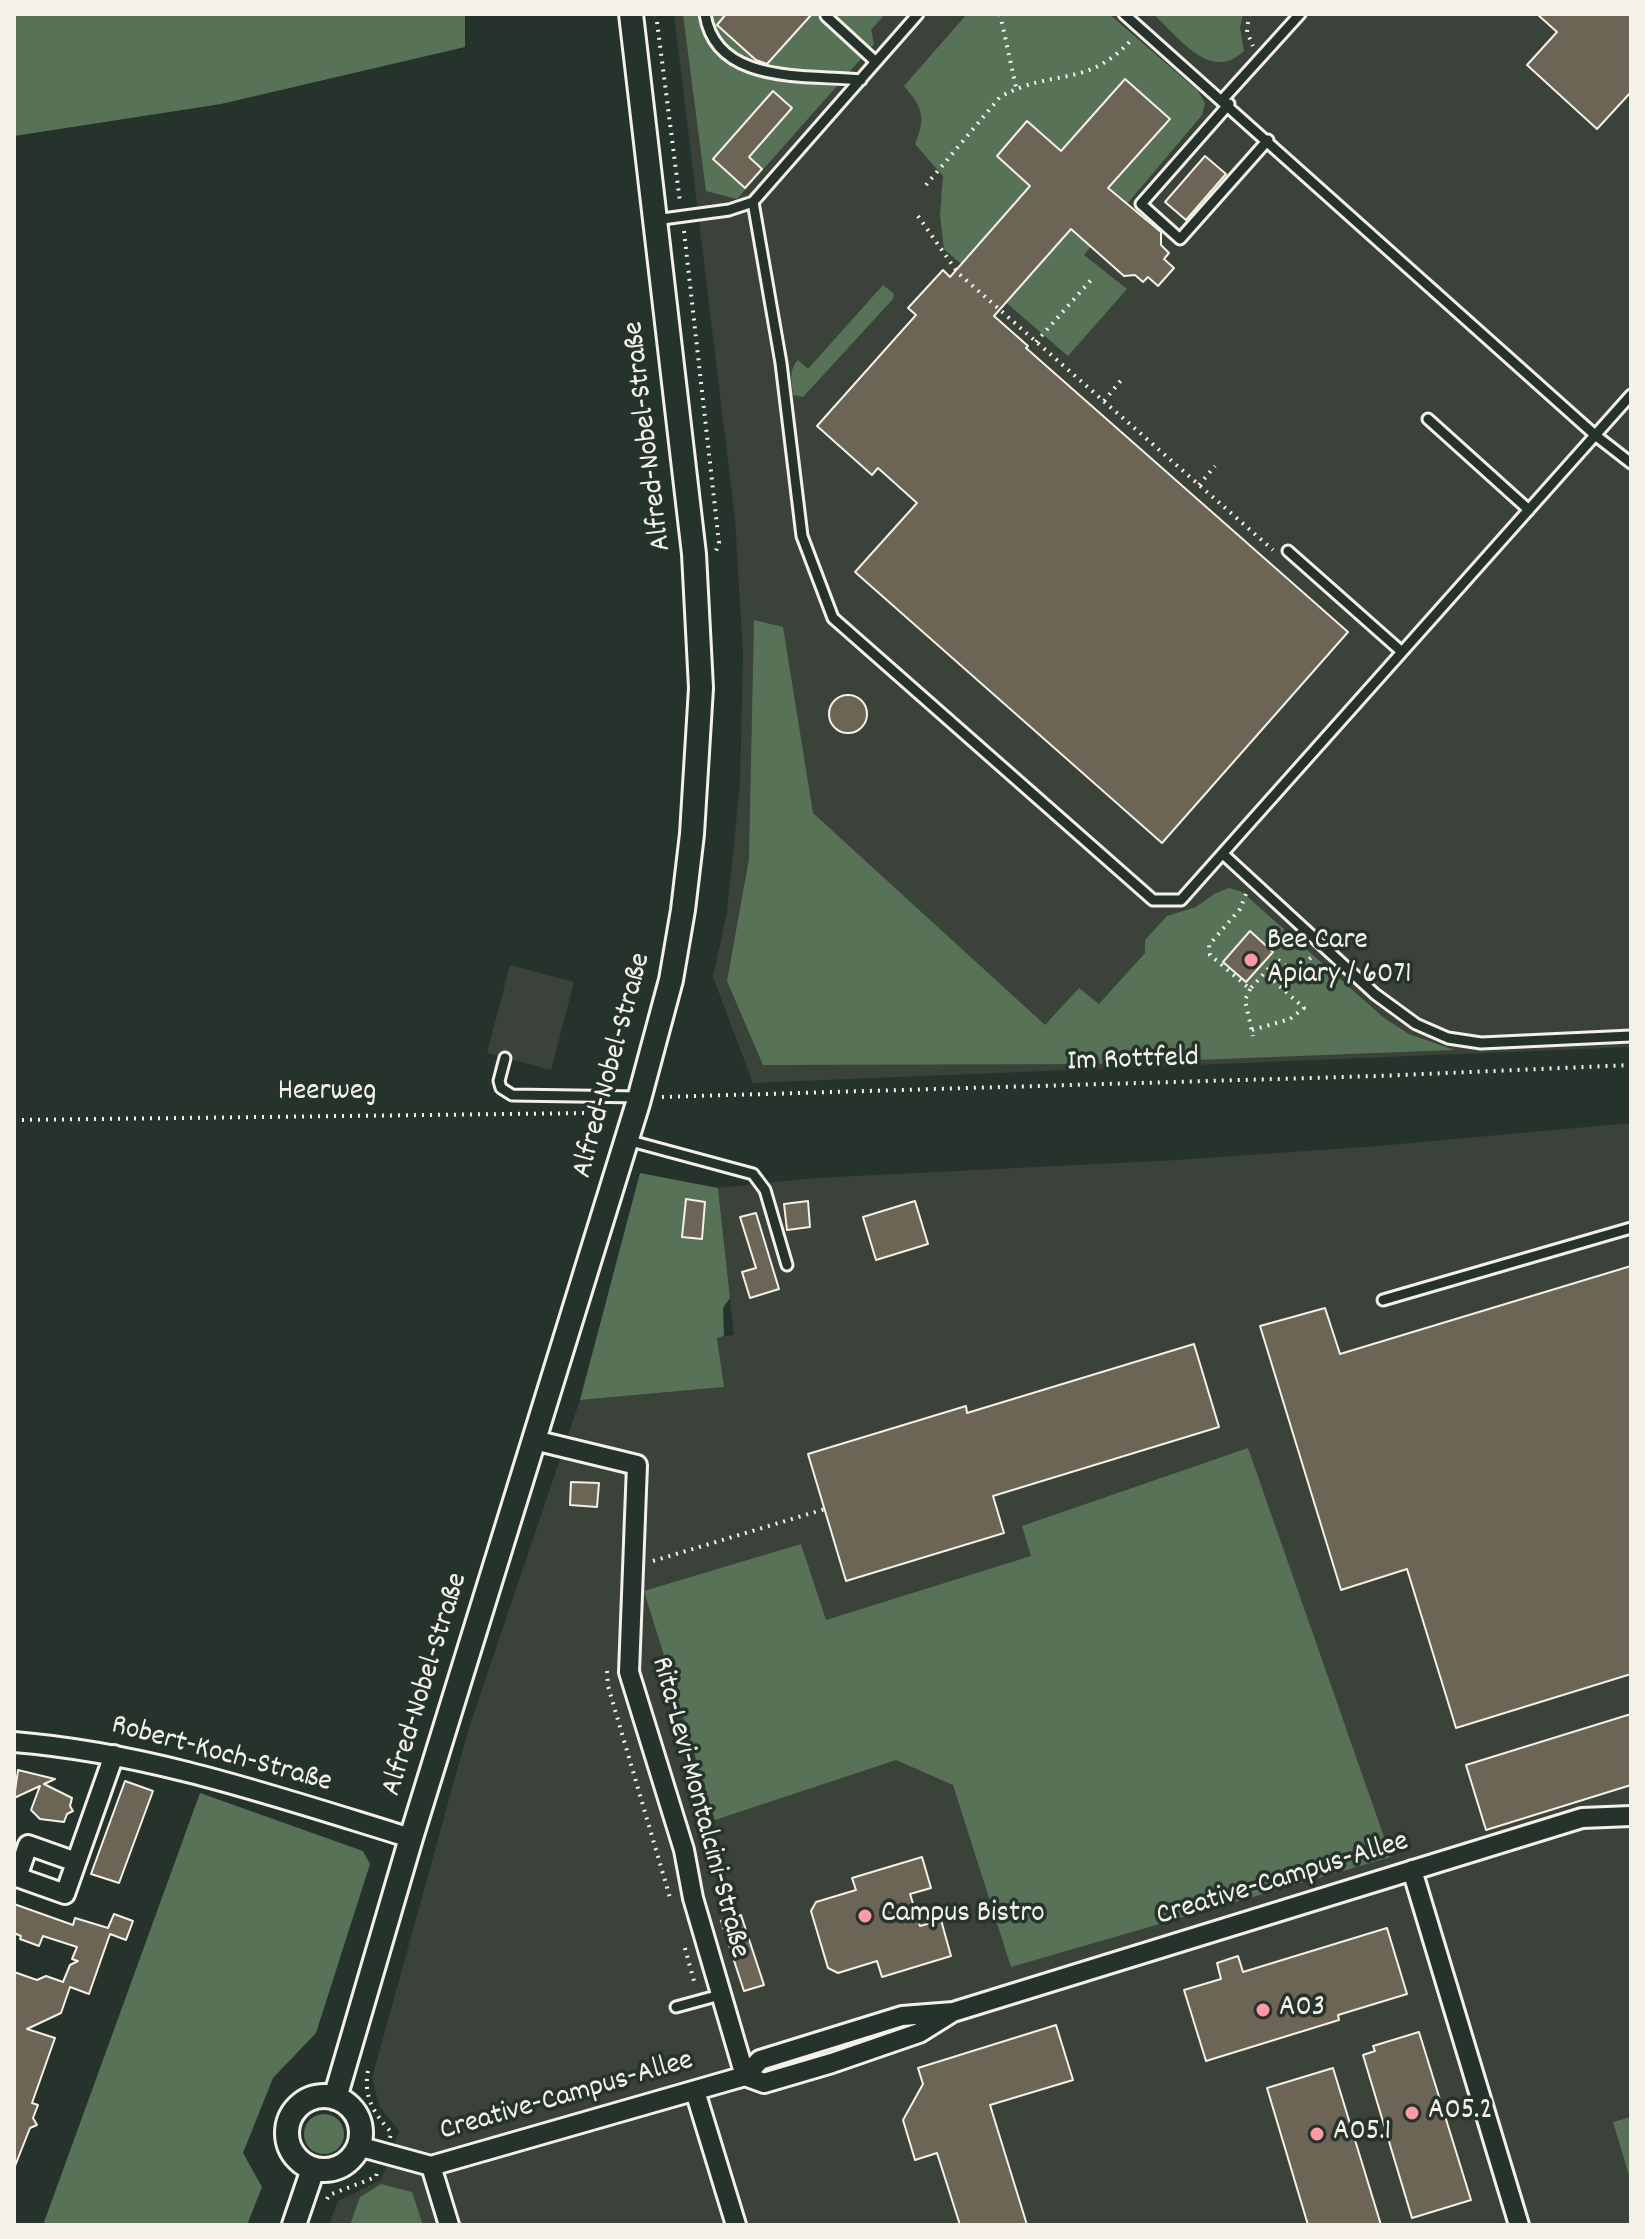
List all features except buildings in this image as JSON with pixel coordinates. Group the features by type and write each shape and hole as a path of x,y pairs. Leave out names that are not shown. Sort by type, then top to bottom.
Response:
{"street":[{"name":"Alfred-Nobel-Straße","path":"335,2098 411,1838 627,1140 648,1098 683,910 692,834 701,688 694,554 631,14"},
{"name":"Rita-Levi-Montalcini-Straße","path":"534,1440 637,1465 629,1672 684,1850 693,1898 745,2076"},
{"name":"Robert-Koch-Straße","path":"14,1742 114,1755 181,1769 411,1838"},
{"path":"76,1862 114,1755"},
{"name":"Creative-Campus-Allee","path":"358,2146 431,2166 745,2076 760,2060 902,2016 953,2012 1582,1818 1631,1816"},
{"path":"1412,1870 1519,2225"},
{"path":"695,2091 736,2225"},
{"path":"314,2098 335,2098 357,2117 358,2146 345,2164 324,2171 313,2169 295,2158 287,2128 296,2109 305,2102 314,2098"},
{"path":"431,2166 449,2225"},
{"path":"294,2225 313,2169"}],"lane":[{"path":"705,14 714,39 733,59 749,68 776,74 861,80"},
{"path":"655,220 729,210 753,202 918,14"},
{"path":"1124,14 1595,435 1631,463"},
{"path":"1268,140 1180,239 1141,204 1259,59 1300,14"},
{"path":"826,16 876,62"},
{"path":"753,202 781,363 802,536 833,618 1153,900 1181,900 1631,395"},
{"path":"1428,419 1529,510"},
{"path":"1288,551 1402,652"},
{"path":"1223,854 1385,1002 1416,1024 1448,1038 1481,1043 1631,1036"},
{"path":"505,1058 499,1081 501,1088 512,1095 648,1098"},
{"path":"627,1140 753,1174 765,1190 787,1265"},
{"path":"1383,1300 1631,1228"},
{"path":"676,2007 720,1995"}],"path":[{"path":"656,14 719,543 713,559"},
{"path":"1000,14 1016,87"},
{"path":"1249,14 1247,32 1259,59"},
{"path":"926,185 1000,97 1016,87 1096,71 1115,59 1141,29"},
{"path":"918,216 958,273 1276,553 1288,551"},
{"path":"1036,342 1091,280"},
{"path":"1104,401 1122,379"},
{"path":"1199,485 1215,466"},
{"path":"1250,989 1208,950 1240,909 1252,881"},
{"path":"1253,1036 1245,1000 1250,989 1277,959 1290,970 1299,971 1323,946"},
{"path":"1252,1030 1290,1019 1304,1008 1265,973"},
{"name":"Im Rottfeld","path":"648,1098 1631,1065"},
{"path":"648,1098 660,1084"},
{"name":"Heerweg","path":"14,1120 593,1113"},
{"path":"632,1567 825,1509"},
{"path":"324,2210 329,2195 376,2177 391,2132 378,2118 367,2096 370,2061"}],"shaded area":[{"path":"674,14 1631,14 1631,1047 753,1083 713,977 727,912 740,784 743,653 735,519"},
{"path":"510,965 574,982 551,1070 487,1053"},
{"path":"1631,1123 1631,2225 329,2225 338,2201 381,2180 399,2131 380,2107 372,2078 468,1731 580,1400 724,1387 717,1337 734,1335 718,1188 815,1178 1178,1160 1378,1146"}],"green space":[{"path":"14,14 465,14 465,47 221,104 14,136"},
{"path":"683,14 885,14 871,30 874,44 737,199 706,191"},
{"path":"967,14 1109,14 1198,91 1205,103 1202,115 1084,255 1127,289 1068,356 944,249 940,215 943,176 915,144 921,127 921,113 904,86"},
{"path":"1153,14 1243,14 1240,28 1244,51 1231,60 1207,60 1185,45"},
{"path":"883,285 894,294 893,299 803,397 793,395 792,372 798,360 808,369"},
{"path":"754,620 783,627 813,813 1045,1025 1079,988 1099,1004 1145,953 1145,940 1167,916 1196,907 1229,888 1242,892 1384,1018 1409,1034 1454,1050 1091,1064 763,1065 727,981 749,859"},
{"path":"640,1173 718,1188 730,1298 723,1308 724,1336 717,1338 724,1387 580,1400"},
{"path":"1248,1448 1391,1857 1011,1967 953,1785 896,1760 715,1820 644,1591 801,1544 826,1620 1031,1556 1022,1526"},
{"path":"200,1793 363,1851 370,1864 316,2033 273,2078 243,2153 262,2187 247,2225 43,2225"},
{"path":"324,2114 338,2120 344,2134 338,2148 324,2154 310,2148 304,2134 310,2120"},
{"path":"1631,2117 1631,2182 1613,2122"},
{"path":"381,2184 412,2192 423,2225 350,2225 360,2197"}],"place":[{"name":"Bee Care Apiary / 6071","path":"1251,960"},
{"name":"Campus Bistro","path":"865,1916"},
{"name":"A03","path":"1263,2010"},
{"name":"A05.2","path":"1412,2113"},
{"name":"A05.1","path":"1317,2134"}]}
